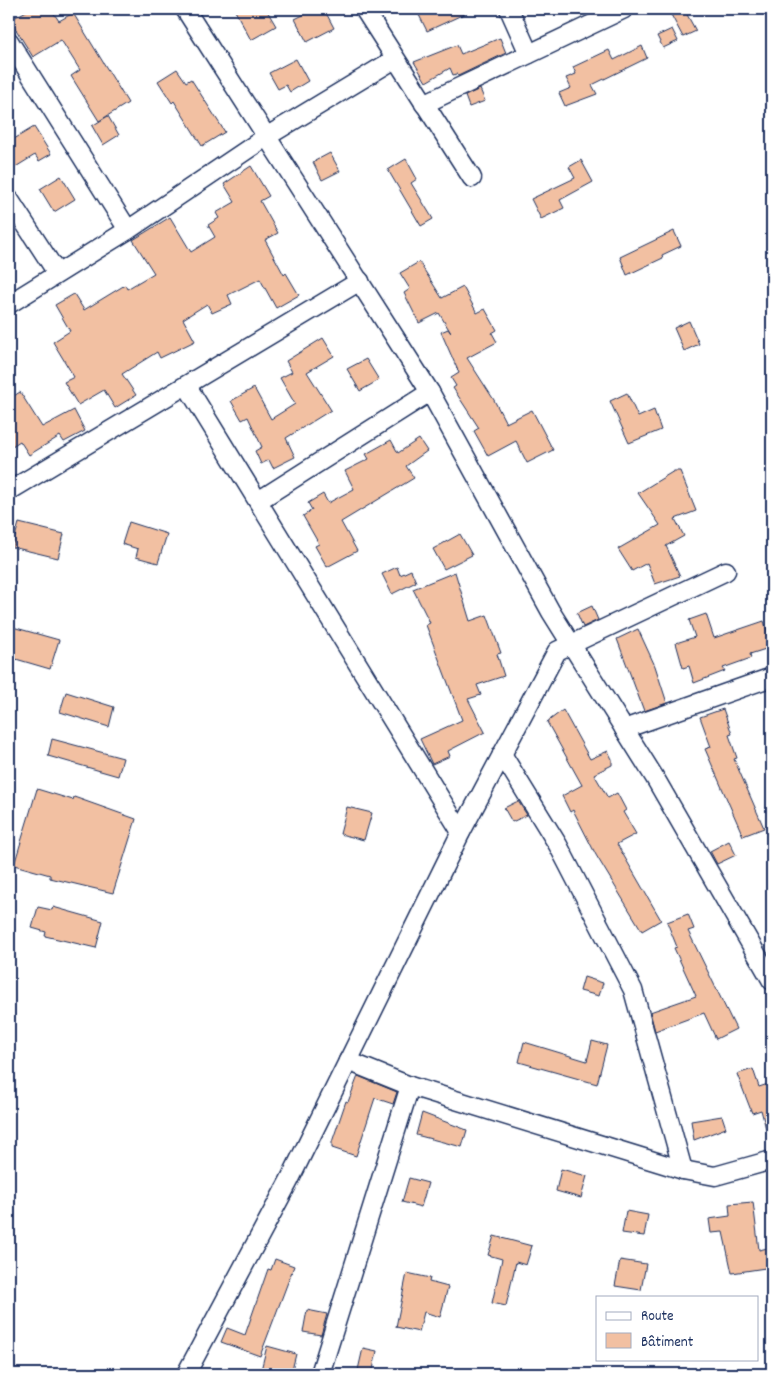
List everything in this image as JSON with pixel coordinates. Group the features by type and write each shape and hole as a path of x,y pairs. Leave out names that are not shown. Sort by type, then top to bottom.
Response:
{"street":[{"path":"185,9 430,392 570,643 655,778 772,981"},
{"path":"364,9 472,178"},
{"path":"509,9 529,54"},
{"path":"424,104 624,9"},
{"path":"9,41 128,230"},
{"path":"9,304 128,230 266,137 395,59"},
{"path":"9,199 57,274"},
{"path":"9,491 187,386 360,280"},
{"path":"187,386 461,832"},
{"path":"258,501 430,392"},
{"path":"186,1374 289,1181 461,832 556,651 726,571"},
{"path":"624,729 772,677"},
{"path":"502,754 558,845 633,990 683,1170"},
{"path":"348,1061 410,1086 683,1170 715,1176 772,1160"},
{"path":"320,1374 410,1086"}],"building":[{"path":"30,9 51,9 59,21 73,13 128,103 99,121 71,76 80,70 61,40 33,57 10,20"},
{"path":"234,9 266,9 276,26 251,40"},
{"path":"315,9 324,9 334,28 307,42 295,19"},
{"path":"416,9 475,9 427,31"},
{"path":"668,9 684,9 696,31 683,37"},
{"path":"672,29 678,41 663,48 657,36"},
{"path":"500,38 506,53 458,76 457,74 453,75 450,68 426,82 414,62 457,45 461,54"},
{"path":"642,46 647,58 592,85 597,94 565,106 559,93 571,88 566,78 576,74 573,67 609,50 614,60"},
{"path":"296,59 308,81 290,92 286,85 278,89 269,73"},
{"path":"177,69 186,82 191,79 225,132 202,146 174,101 172,103 158,81"},
{"path":"480,89 485,101 469,107 465,96"},
{"path":"108,116 119,135 103,145 92,126"},
{"path":"34,127 51,154 39,161 35,155 9,171 9,142"},
{"path":"330,153 340,171 322,180 313,162"},
{"path":"406,159 417,179 411,183 433,219 421,226 388,170"},
{"path":"581,160 593,182 560,200 564,208 541,219 531,199 575,178 569,167"},
{"path":"251,166 269,196 260,201 278,233 265,240 284,275 286,273 299,295 276,308 260,279 228,295 232,304 212,313 207,304 183,319 195,341 160,358 157,352 122,374 136,395 115,408 104,390 78,405 64,382 74,377 53,342 70,331 55,305 74,294 84,310 125,285 127,289 154,273 133,240 170,217 191,252 215,237 208,225 219,218 216,213 235,202 224,184"},
{"path":"61,176 75,199 54,212 40,189"},
{"path":"674,231 681,246 662,255 663,258 627,275 620,257"},
{"path":"419,262 442,298 463,287 477,313 485,309 497,330 492,333 497,342 467,358 494,400 506,423 532,410 553,450 527,463 516,441 488,456 474,431 479,428 453,388 456,386 451,378 459,373 441,332 448,329 451,333 439,313 419,323 404,293 410,289 400,273"},
{"path":"689,321 699,344 684,351 674,328"},
{"path":"323,338 334,356 307,372 331,410 286,438 295,457 273,468 269,460 261,464 255,451 262,447 248,417 242,420 231,401 254,388 271,419 295,404 280,378 292,372 286,361"},
{"path":"366,359 379,380 360,391 347,369"},
{"path":"20,392 42,427 74,410 85,431 64,442 60,436 29,455 20,441 9,448 9,399"},
{"path":"627,393 638,417 654,410 661,430 629,443 610,401"},
{"path":"419,439 427,451 406,466 414,478 341,522 357,551 327,567 315,546 319,544 303,516 312,510 308,503 323,494 328,503 354,489 345,471 369,459 366,454 391,440 398,453"},
{"path":"674,471 680,471 696,511 675,519 684,536 666,546 680,576 655,584 647,563 632,571 618,549 660,525 638,493"},
{"path":"129,522 167,534 158,563 136,557 138,549 122,544"},
{"path":"19,523 64,534 58,558 12,547"},
{"path":"460,534 472,555 444,569 433,549"},
{"path":"397,567 400,575 411,570 416,582 392,594 382,574"},
{"path":"455,572 470,621 487,615 501,653 497,654 504,676 477,685 481,695 468,699 485,732 448,751 450,756 432,764 420,739 462,720 426,625 430,623 413,589"},
{"path":"592,606 598,620 583,627 577,613"},
{"path":"706,614 714,638 764,621 772,647 750,654 751,658 723,668 725,671 694,683 689,666 683,668 676,643 695,637 689,620"},
{"path":"9,626 59,640 50,669 9,657"},
{"path":"638,629 655,666 667,703 644,711 617,639"},
{"path":"66,692 114,707 109,727 60,712"},
{"path":"723,709 732,734 729,735 737,758 734,759 764,828 743,836 705,749 711,747 700,717"},
{"path":"563,710 590,759 608,751 612,759 612,765 594,774 608,798 617,793 626,810 623,812 636,834 617,844 661,920 642,931 596,855 573,810 570,812 562,796 582,785 547,722"},
{"path":"52,739 123,758 118,776 48,756"},
{"path":"37,789 73,800 74,797 136,819 113,893 50,878 50,875 14,865"},
{"path":"518,801 527,815 512,822 504,808"},
{"path":"347,807 372,813 364,840 340,834"},
{"path":"729,841 736,855 717,864 710,851"},
{"path":"38,907 52,910 53,907 103,921 96,948 45,936 46,932 32,928"},
{"path":"688,914 694,929 688,931 736,1029 716,1039 704,1013 655,1031 650,1012 696,996 674,948 677,947 667,922"},
{"path":"584,977 603,983 599,996 580,991"},
{"path":"592,1041 607,1045 597,1084 519,1062 524,1042 587,1061"},
{"path":"753,1069 759,1087 768,1084 772,1095 772,1136 768,1136 761,1110 752,1113 737,1074"},
{"path":"358,1076 397,1092 393,1104 375,1098 356,1156 332,1148 332,1142 346,1101 348,1102"},
{"path":"422,1113 467,1130 462,1147 416,1135"},
{"path":"722,1116 726,1128 694,1140 691,1121"},
{"path":"561,1169 587,1176 581,1198 556,1191"},
{"path":"409,1178 428,1183 421,1207 402,1202"},
{"path":"753,1202 759,1250 772,1247 772,1267 732,1273 723,1232 711,1233 709,1219 730,1216 729,1204"},
{"path":"626,1211 648,1215 644,1236 622,1233"},
{"path":"494,1236 532,1246 526,1265 516,1262 506,1306 492,1303 502,1259 488,1255"},
{"path":"275,1259 294,1266 260,1356 221,1342 227,1328 245,1335 268,1269 271,1270"},
{"path":"620,1260 646,1264 641,1290 615,1286"},
{"path":"407,1273 430,1278 429,1282 448,1287 440,1317 424,1312 419,1332 396,1327"},
{"path":"307,1310 327,1314 321,1335 303,1332"},
{"path":"267,1346 296,1354 291,1374 260,1374"},
{"path":"363,1348 377,1351 372,1374 358,1370"}]}
